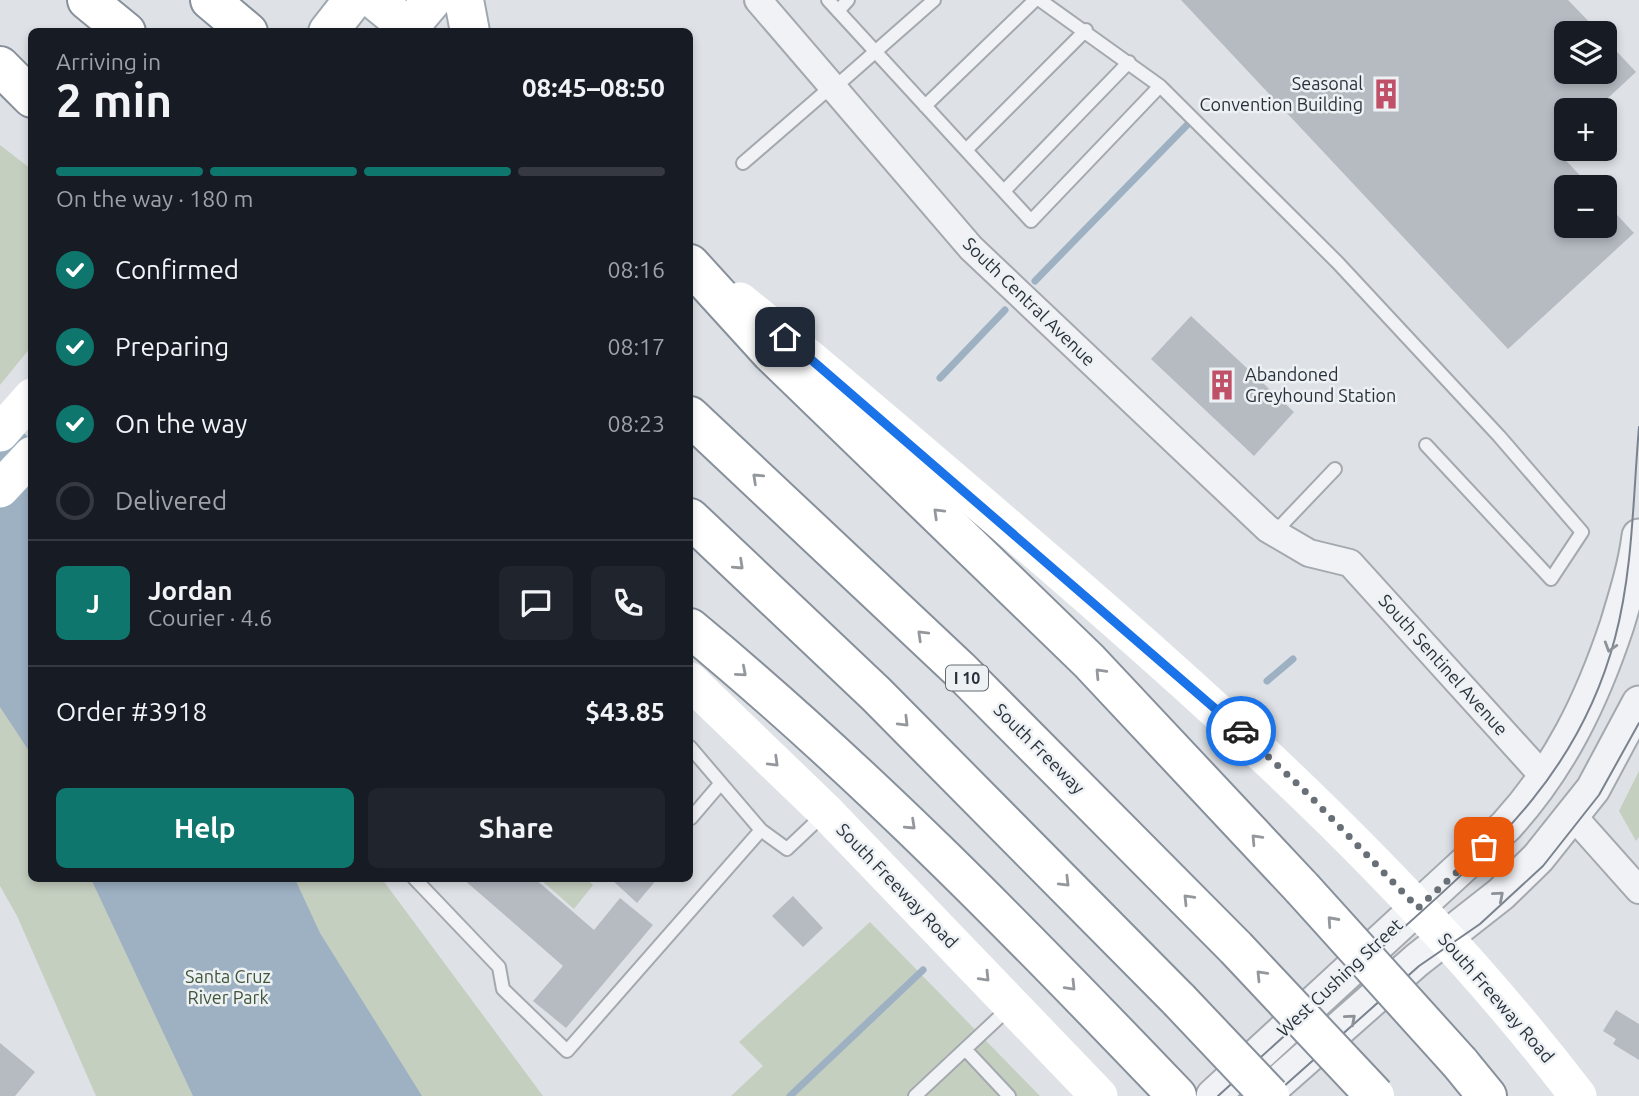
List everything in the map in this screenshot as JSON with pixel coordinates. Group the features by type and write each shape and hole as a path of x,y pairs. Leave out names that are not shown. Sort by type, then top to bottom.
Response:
{"main road":[{"path":"87,0 121,28"},
{"path":"331,28 354,0"},
{"path":"376,0 415,22"},
{"path":"464,0 469,28"},
{"path":"0,66 28,96"},
{"path":"0,77 28,97"},
{"name":"South Freeway Road","path":"693,264 842,384 1224,715 1309,795 1418,908 1578,1096"},
{"path":"693,265 771,353 1071,643 1303,888 1487,1096"},
{"name":"South Freeway","path":"693,419 958,669 1236,947 1375,1096"},
{"path":"0,489 28,459"},
{"path":"693,521 876,694 1179,1000 1270,1096"},
{"path":"693,631 802,724 927,840 1177,1096"},
{"name":"South Freeway Road","path":"693,684 826,812 1099,1096"}],"street":[{"name":"South Central Avenue","path":"758,0 971,248 1274,533 1309,553 1338,558"},
{"name":"West Cushing Street","path":"1213,1096 1506,825 1545,778 1570,739 1592,695 1635,583 1639,536"},
{"name":"South Sentinel Avenue","path":"1338,558 1350,563 1545,778"},
{"name":"West Cushing Street","path":"1263,1096 1445,938 1519,878 1573,816 1610,761 1639,703"},
{"path":"1573,816 1639,890"}],"lane":[{"path":"828,0 1031,221 1160,86"},
{"path":"838,11 848,0"},
{"path":"743,163 876,53 934,0"},
{"path":"925,106 1038,0 1086,30 1129,62 1160,86 1347,273 1499,436 1582,532 1551,579 1426,446"},
{"path":"966,150 1086,30"},
{"path":"1004,191 1129,62"},
{"path":"1274,533 1335,469"},
{"path":"693,750 761,830 787,849 826,812"},
{"path":"693,816 721,783"},
{"path":"418,882 499,967 503,989 567,1051 761,830"},
{"path":"915,1096 1012,1005"},
{"path":"965,1049 1006,1095"}],"green space":[{"path":"0,145 28,167 28,351 0,385"},
{"name":"Santa Cruz River Park","path":"28,510 28,882 384,882 543,1096 96,1096 17,916 0,886 0,543"},
{"path":"1639,771 1639,837 1636,841 1619,811"},
{"path":"543,882 590,882 593,885 574,909"},
{"path":"870,922 1040,1096 731,1096 763,1066 739,1042"}],"water":[{"path":"0,409 28,437 28,749 0,707"},
{"path":"92,882 296,882 320,933 422,1096 193,1096"}],"building":[{"name":"Seasonal Convention Building","path":"1181,0 1568,0 1588,21 1554,21 1554,84 1617,84 1617,52 1636,72 1608,98 1554,98 1554,161 1566,161 1580,175 1554,175 1554,238 1617,238 1617,215 1634,233 1508,349"},
{"name":"Abandoned Greyhound Station","path":"1191,316 1294,412 1254,456 1151,359"},
{"path":"467,882 539,882 594,930 620,898 653,925 566,1028 533,1001 563,966"},
{"path":"614,882 655,882 637,903"},
{"path":"793,896 823,928 803,947 772,916"},
{"path":"1616,1010 1639,1024 1639,1060 1613,1044 1616,1039 1603,1031"},
{"path":"0,1043 35,1072 15,1096 0,1096"}],"waterway":[{"path":"1035,281 1188,124"},
{"path":"940,378 1005,310"},
{"path":"1267,681 1293,659"},
{"path":"790,1096 923,970"}],"tram line":[{"path":"1218,1096 1463,873 1527,806 1555,770 1579,730 1599,687 1615,638 1629,560 1639,427"},
{"path":"1273,1096 1419,966 1480,924 1543,866 1599,795 1639,723"}],"way so far":[{"path":"1241,731 1309,795 1418,908 1484,847"}],"place":[{"name":"Seasonal Convention Building","path":"1386,94"},
{"name":"Abandoned Greyhound Station","path":"1222,385"}],"route":[{"path":"785,337 1241,731"}]}
